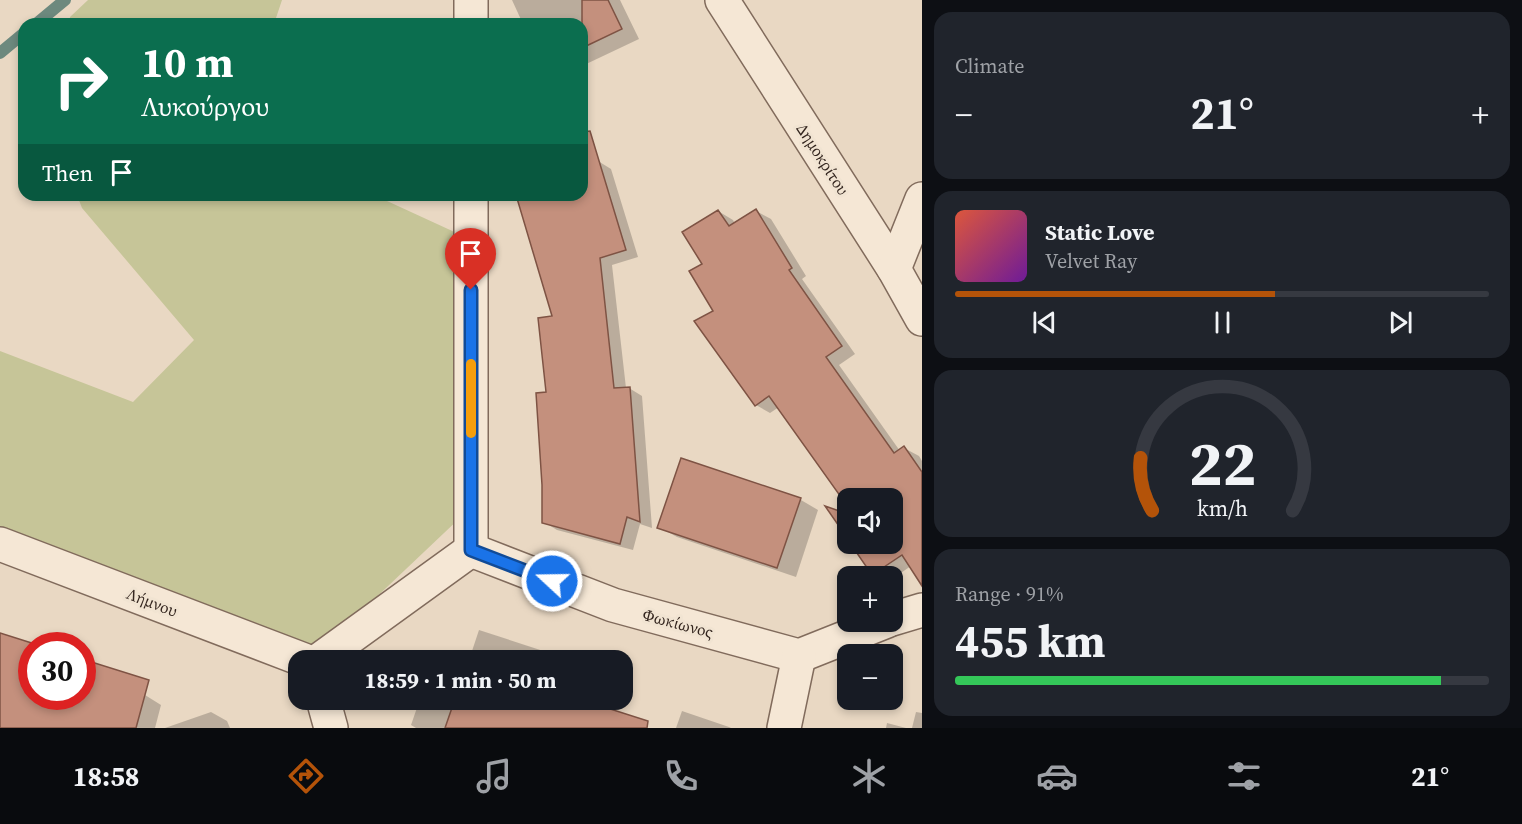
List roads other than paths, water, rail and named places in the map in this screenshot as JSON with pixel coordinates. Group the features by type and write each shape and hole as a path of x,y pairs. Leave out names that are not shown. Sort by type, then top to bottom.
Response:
{"street":[{"path":"471,0 471,18"},
{"name":"Δημοκρίτου","path":"722,0 894,269 922,319"},
{"path":"894,269 922,199"},
{"path":"333,650 471,550 471,201"},
{"name":"Λήμνου","path":"0,544 288,654"},
{"name":"Φωκίωνος","path":"471,550 613,605 799,656"},
{"path":"903,616 922,610"},
{"path":"784,728 799,656 859,632"},
{"path":"326,710 331,728"}],"waterway":[{"path":"43,18 65,0"},
{"path":"0,53 18,38"}]}
